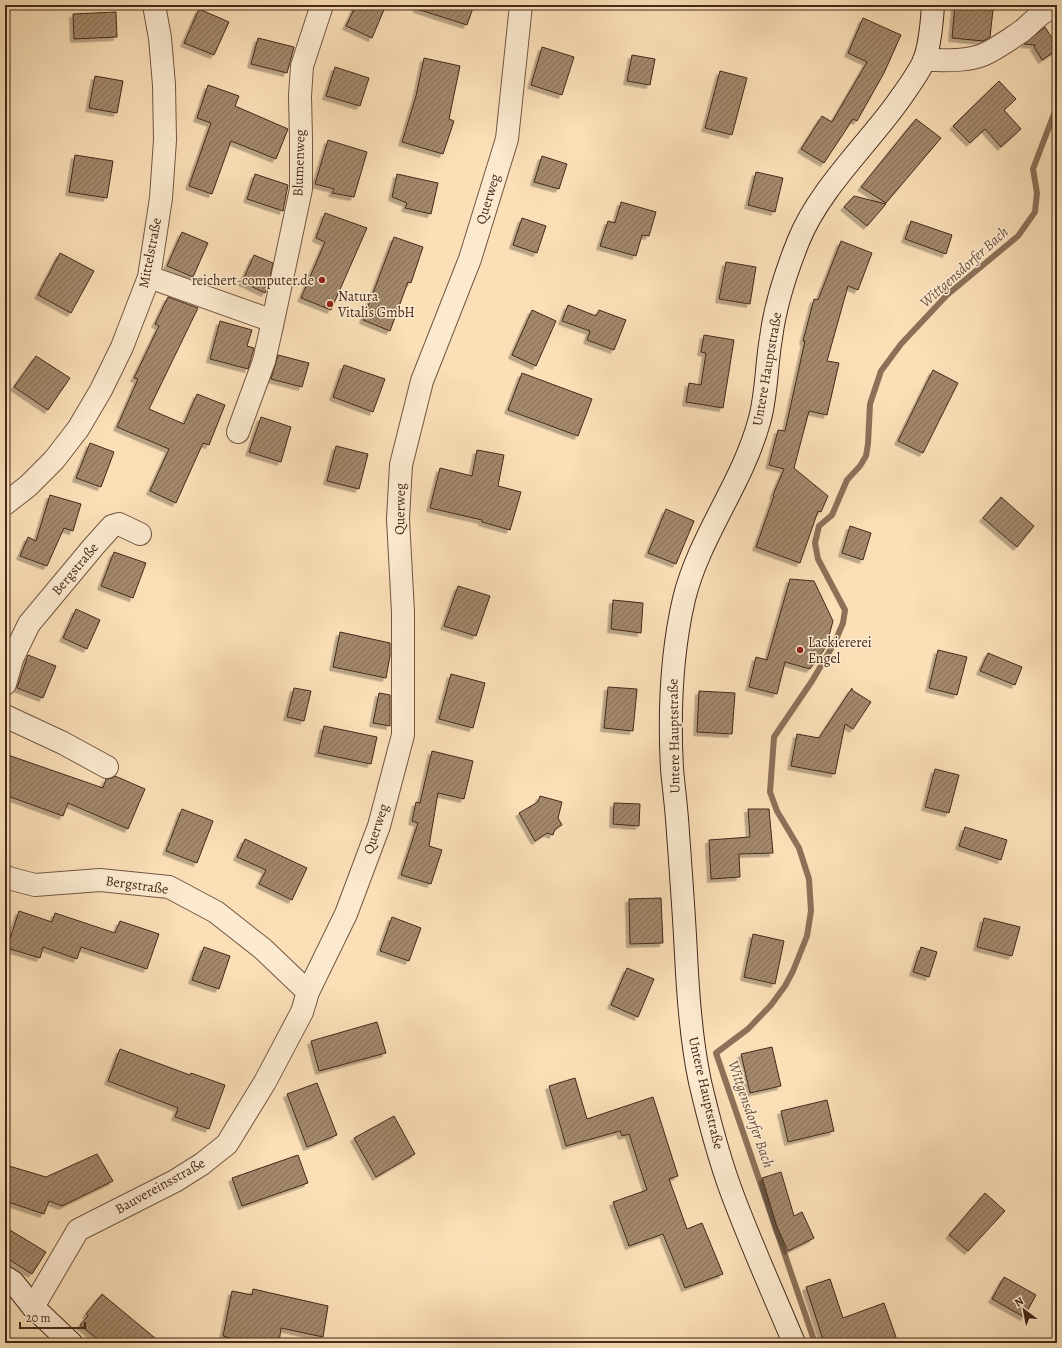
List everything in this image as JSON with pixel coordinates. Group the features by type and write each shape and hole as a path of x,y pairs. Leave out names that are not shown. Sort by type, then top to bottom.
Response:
{"street":[{"name":"Mittelstraße","path":"5,504 28,486 54,460 78,429 102,390 122,347 148,277 161,198 164,140 164,85 160,38 154,5"},
{"name":"Blumenweg","path":"238,432 264,361 300,189 300,96 302,66 322,5"},
{"name":"Querweg","path":"305,1002 346,914 376,834 402,735 403,612 398,519 401,465 422,381 470,259 507,139 521,5"},
{"name":"Untere Hauptstraße","path":"794,1343 728,1183 715,1141 700,1080 691,1026 688,996 678,827 672,769 671,711 674,651 684,596 699,555 732,489 747,455 759,422 766,387 771,337 778,303 797,242 808,218 835,181 881,124 908,87 924,60 932,26 933,5"},
{"path":"924,60 962,60 984,54 1005,43 1038,16 1057,6"},
{"path":"148,277 273,322"},
{"name":"Bergstraße","path":"5,684 12,659 29,624 112,526 119,524 140,534"},
{"path":"5,716 63,743 107,767"},
{"name":"Bergstraße","path":"5,876 35,885 100,880 169,887 216,912 263,949 305,1002"},
{"name":"Bauvereinsstraße","path":"33,1307 78,1230 175,1181 202,1164 227,1144 265,1082 305,1002"},
{"path":"5,1277 13,1282 33,1307 71,1343"}],"building":[{"path":"356,5 386,5 372,38 346,26"},
{"path":"417,5 474,5 467,25 417,9"},
{"path":"955,5 974,5 974,9 993,10 990,37 983,41 952,38"},
{"path":"199,9 229,22 214,55 184,43"},
{"path":"116,12 117,37 74,39 73,14"},
{"path":"863,18 901,35 884,73 857,121 853,119 824,163 801,149 822,116 832,122 867,62 848,53"},
{"path":"1045,27 1057,46 1057,50 1042,60 1034,47 1035,45 1024,44"},
{"path":"258,38 294,47 287,73 251,64"},
{"path":"542,47 574,57 562,95 531,85"},
{"path":"632,55 655,59 650,85 627,81"},
{"path":"424,58 460,66 449,119 454,121 443,154 402,142 416,96"},
{"path":"335,67 369,78 360,106 326,96"},
{"path":"720,71 747,78 732,135 705,128"},
{"path":"95,76 123,81 117,113 89,108"},
{"path":"999,81 1016,99 1004,110 1021,129 1001,147 985,129 970,143 953,126"},
{"path":"208,85 239,96 235,106 288,129 276,159 231,141 212,194 189,186 211,123 197,118"},
{"path":"916,119 941,138 886,203 861,187"},
{"path":"328,140 367,152 354,197 332,193 334,189 315,184"},
{"path":"75,155 113,161 107,198 69,192"},
{"path":"542,156 567,164 559,189 534,182"},
{"path":"756,172 783,178 775,212 748,205"},
{"path":"255,174 288,185 283,211 247,199"},
{"path":"397,174 438,183 431,214 405,208 407,203 392,197"},
{"path":"854,196 886,204 867,226 844,207"},
{"path":"621,202 656,212 649,236 642,235 636,256 600,246 608,221 615,223"},
{"path":"325,213 367,228 331,310 301,298 325,242 316,238"},
{"path":"522,218 546,226 537,253 513,245"},
{"path":"911,221 952,235 946,254 905,239"},
{"path":"182,232 208,243 193,277 167,266"},
{"path":"394,237 423,247 411,283 408,282 390,331 363,320"},
{"path":"841,241 872,253 858,290 848,286 827,361 839,363 827,415 809,411 794,468 828,496 821,512 818,511 800,563 756,547 774,496 773,495 784,469 769,465 778,430 785,431 805,341 803,341 814,299 818,300"},
{"path":"60,253 94,271 71,313 38,295"},
{"path":"254,255 273,263 268,287 265,293 242,282"},
{"path":"726,262 756,267 750,304 719,299"},
{"path":"168,297 198,308 149,409 184,424 197,394 225,405 209,445 203,443 176,503 150,491 169,449 117,427 138,379 134,378 159,326 155,324"},
{"path":"568,305 596,316 599,310 626,320 614,350 587,340 590,331 562,321"},
{"path":"532,310 556,321 536,366 512,355"},
{"path":"220,321 252,330 247,346 254,348 248,369 210,359"},
{"path":"704,335 734,340 723,408 686,402 689,383 701,385 706,353 701,352"},
{"path":"278,355 309,363 302,387 271,379"},
{"path":"36,356 70,378 48,410 14,387"},
{"path":"344,365 385,379 373,412 333,397"},
{"path":"933,370 958,383 923,453 898,441"},
{"path":"522,373 592,399 578,436 508,410"},
{"path":"261,417 291,427 281,462 249,452"},
{"path":"90,443 114,452 101,487 76,478"},
{"path":"336,446 368,454 359,489 327,481"},
{"path":"477,450 504,455 498,486 521,492 510,530 482,522 482,520 430,508 440,468 472,476"},
{"path":"50,495 81,504 73,531 64,528 47,566 20,556 28,537 36,541"},
{"path":"1001,497 1034,526 1017,547 983,518"},
{"path":"666,509 694,521 676,564 648,553"},
{"path":"850,526 871,533 863,560 842,553"},
{"path":"114,552 146,563 133,598 101,586"},
{"path":"790,579 814,581 833,621 826,647 810,669 785,662 777,694 749,687 756,657 767,660"},
{"path":"458,586 490,596 476,636 444,626"},
{"path":"613,600 643,603 641,633 611,629"},
{"path":"76,609 100,620 87,649 63,638"},
{"path":"340,632 390,643 390,656 386,678 333,667"},
{"path":"938,650 967,657 957,695 929,688"},
{"path":"988,653 1022,667 1015,685 980,671"},
{"path":"28,655 56,666 43,698 17,688"},
{"path":"451,674 485,683 473,728 439,719"},
{"path":"608,687 637,689 633,731 604,728"},
{"path":"294,688 311,691 304,721 287,717"},
{"path":"852,688 852,690 871,702 853,729 845,724 835,774 791,766 797,734 819,738"},
{"path":"699,691 735,693 732,734 697,732"},
{"path":"379,693 390,695 390,726 373,723"},
{"path":"324,726 377,737 371,764 318,753"},
{"path":"432,751 473,761 464,799 438,793 429,846 442,850 431,884 401,875 418,823 412,821 416,802 420,803"},
{"path":"5,754 103,788 106,779 113,778 115,776 145,789 128,829 68,803 63,816 5,795"},
{"path":"935,769 959,775 949,813 925,807"},
{"path":"540,796 562,802 558,818 562,825 555,829 553,835 547,833 535,841 519,813 538,802"},
{"path":"614,803 640,804 639,826 613,824"},
{"path":"182,809 213,821 197,863 166,851"},
{"path":"748,809 769,809 773,853 739,854 740,877 711,879 709,840 750,837"},
{"path":"965,827 1007,840 1001,860 959,846"},
{"path":"245,839 307,868 292,900 259,884 266,870 237,857"},
{"path":"661,898 663,943 630,944 629,899"},
{"path":"19,911 52,922 55,913 115,933 120,921 159,934 147,969 81,947 77,959 43,947 40,958 7,948"},
{"path":"392,917 421,928 409,961 380,951"},
{"path":"984,918 1020,927 1012,956 977,947"},
{"path":"753,934 784,941 775,984 744,977"},
{"path":"204,947 230,956 219,989 192,980"},
{"path":"921,947 937,952 929,977 913,972"},
{"path":"627,968 654,979 638,1017 611,1005"},
{"path":"377,1022 386,1053 319,1071 311,1041"},
{"path":"772,1047 781,1086 750,1093 741,1054"},
{"path":"120,1049 190,1075 191,1073 225,1085 209,1129 175,1117 178,1108 108,1081"},
{"path":"575,1078 587,1119 653,1097 678,1176 669,1179 687,1229 702,1223 723,1274 685,1288 663,1234 629,1246 613,1202 647,1190 629,1134 622,1136 620,1131 566,1146 549,1086"},
{"path":"317,1083 337,1135 307,1147 287,1094"},
{"path":"827,1100 834,1131 788,1142 781,1111"},
{"path":"394,1116 415,1154 376,1177 354,1138"},
{"path":"97,1154 113,1181 62,1206 49,1201 44,1214 5,1201 5,1174 9,1166 46,1177"},
{"path":"298,1155 308,1183 242,1206 232,1178"},
{"path":"781,1172 794,1216 802,1212 814,1238 788,1251 777,1227 762,1178"},
{"path":"985,1193 1005,1211 968,1251 949,1235"},
{"path":"5,1227 46,1252 32,1274 5,1257"},
{"path":"1004,1277 1036,1295 1024,1317 992,1299"},
{"path":"830,1279 843,1318 884,1303 896,1337 880,1343 824,1343 806,1287"},
{"path":"253,1289 328,1306 323,1337 281,1328 279,1343 248,1343 223,1336 232,1291 252,1295"},
{"path":"102,1294 161,1343 102,1343 80,1325 88,1316 86,1314"}],"waterway":[{"name":"Wittgensdorfer Bach","path":"815,1343 716,1053 748,1029 771,1005 785,986 793,971 807,936 811,911 809,879 799,848 777,811 770,792 774,737 812,681 835,642 843,623 845,610 818,559 815,543 819,526 832,515 847,480 860,466 866,456 870,404 881,371 901,344 947,295 1018,236 1035,212 1037,193 1033,169 1057,106"}],"place":[{"name":"reichert-computer.de","path":"322,280"},
{"name":"Natura Vitalis GmbH","path":"330,304"},
{"name":"Lackiererei Engel","path":"800,650"}]}
